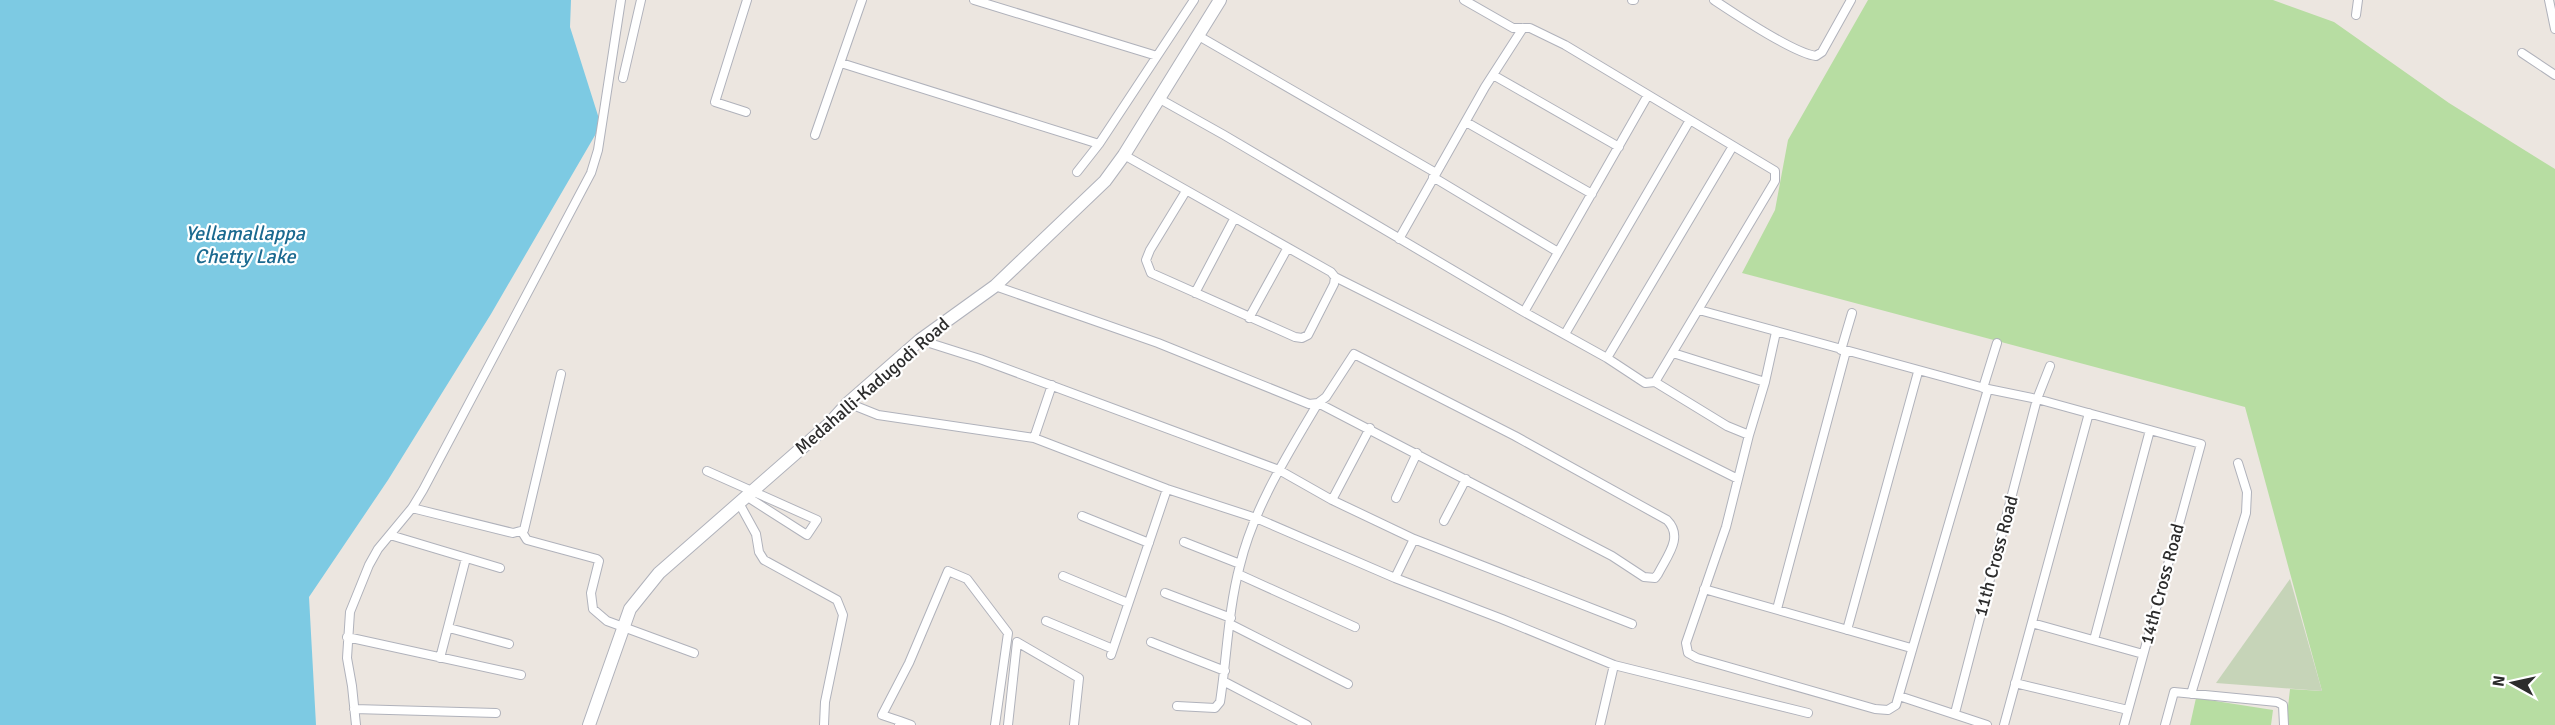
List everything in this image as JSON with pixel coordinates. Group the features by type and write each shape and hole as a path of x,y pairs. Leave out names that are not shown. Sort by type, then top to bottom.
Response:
{"street":[{"path":"356,725 347,658 347,637 351,612 369,565 412,508 591,173 598,150 621,0"},
{"path":"622,78 641,0"},
{"path":"746,112 715,102 747,0"},
{"path":"815,135 862,0"},
{"path":"974,0 1157,56"},
{"path":"1077,172 1099,144 1194,0"},
{"name":"Medahalli-Kadugodi Road","path":"589,725 630,609 659,573 828,425 848,403 920,340 994,286 1105,181 1124,155 1220,0"},
{"path":"1464,0 1513,28 1530,28 1565,45 1775,171 1775,181 1655,382"},
{"path":"1714,0 1759,28 1816,56 1822,52 1851,0"},
{"path":"2356,15 2358,0"},
{"path":"2551,3 2555,29"},
{"path":"1399,239 1493,75 1523,28"},
{"path":"1197,35 1435,175 1558,252"},
{"path":"2522,53 2555,75"},
{"path":"841,63 1099,144"},
{"path":"1493,75 1618,147"},
{"path":"1524,312 1648,95"},
{"path":"1158,98 1607,358 1645,383 1655,382 1727,426 1749,435"},
{"path":"1565,334 1690,120"},
{"path":"1466,122 1592,194"},
{"path":"1607,358 1733,146"},
{"path":"1124,155 1331,272 1335,277 1738,479"},
{"path":"1186,191 1146,260 1151,273 1295,337 1308,335 1334,284 1335,277"},
{"path":"1195,293 1234,219"},
{"path":"1248,318 1287,249"},
{"path":"994,286 1158,344 1309,404 1318,403 1370,428 1612,556 1644,577 1655,578 1676,538 1675,531 1667,520 1515,436 1354,354 1326,397 1318,403 1279,470 1256,518 1238,574 1220,702 1215,708 1177,706"},
{"path":"1699,310 1918,372 2037,399 2150,430 2094,640"},
{"path":"1777,609 1852,313"},
{"path":"1776,332 1765,382 1725,527 1686,643 1688,652 1697,658 1875,709 1888,710 1896,705 1899,696 1997,343"},
{"path":"920,340 980,358 1279,470 1332,500 1414,539 1632,624"},
{"path":"1673,353 1765,382"},
{"name":"11th Cross Road","path":"1955,713 2037,399 2050,366"},
{"path":"1847,630 1918,372"},
{"path":"412,508 513,533 522,531 527,524 561,374"},
{"path":"1034,438 1052,385"},
{"path":"848,403 878,415 1034,438 1167,489 1256,518 1395,578 1509,621 1614,665 1808,713"},
{"path":"2004,725 2089,413"},
{"path":"1332,500 1370,428"},
{"name":"14th Cross Road","path":"2124,725 2200,444 2150,430"},
{"path":"1396,498 1417,453"},
{"path":"2191,694 2246,513 2247,492 2238,463"},
{"path":"707,471 746,496 807,535 817,520 746,496"},
{"path":"1444,520 1466,479"},
{"path":"1046,621 1112,652 1167,489"},
{"path":"746,496 759,552 764,560 837,600 841,605 843,615 825,702 824,725"},
{"path":"1082,516 1149,543"},
{"path":"522,531 527,540 599,561 591,593 593,609 607,621 694,653"},
{"path":"390,535 500,568"},
{"path":"1395,578 1414,539"},
{"path":"1184,543 1240,564"},
{"path":"440,658 466,558"},
{"path":"911,725 899,723 882,715 909,663 948,571 967,579 1008,633 995,725"},
{"path":"1238,574 1355,627"},
{"path":"1063,576 1128,603"},
{"path":"1704,589 1911,648"},
{"path":"1165,593 1230,621 1348,684"},
{"path":"2032,623 2144,654"},
{"path":"449,628 509,644"},
{"path":"347,637 521,675"},
{"path":"1008,725 1017,642 1079,678 1074,725"},
{"path":"1151,642 1225,671"},
{"path":"1600,725 1614,665"},
{"path":"1223,681 1307,725"},
{"path":"2015,683 2128,710"},
{"path":"2165,725 2174,692 2246,698 2283,705 2284,725"},
{"path":"1899,696 1987,725"},
{"path":"354,709 496,713"}],"green space":[{"path":"1868,0 2273,0 2334,22 2449,103 2555,169 2555,725 2286,725 2290,689 2322,691 2245,407 1742,273 1775,210 1788,140"},
{"path":"2290,579 2322,691 2216,683"},
{"path":"2196,698 2273,710 2271,725 2190,725"}],"water":[{"name":"Yellamallappa Chetty Lake","path":"0,0 571,0 570,27 601,125 491,314 388,480 309,597 316,725 0,725"}]}
